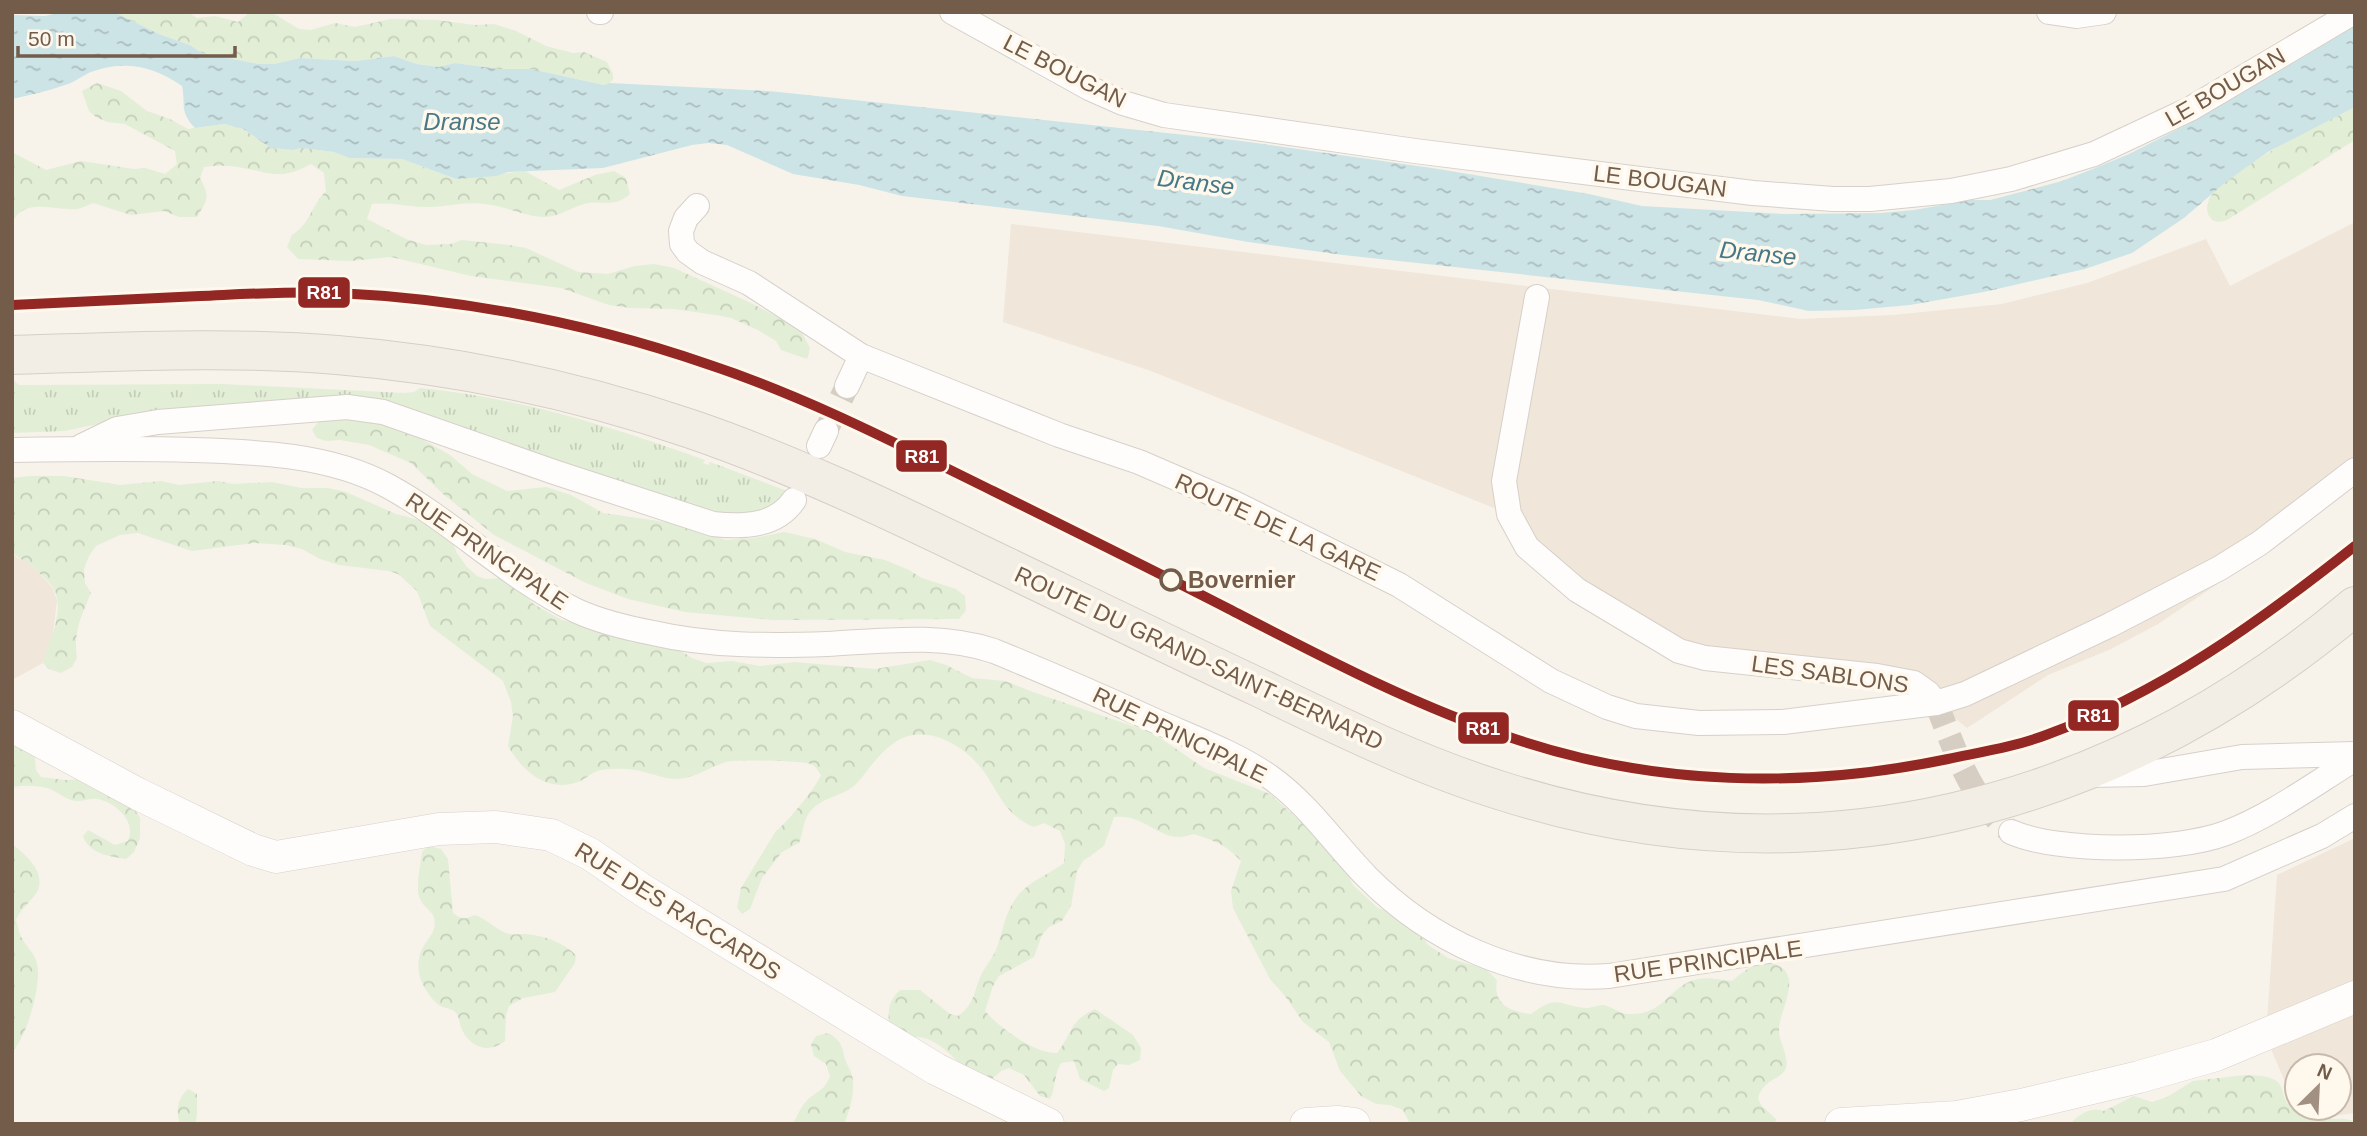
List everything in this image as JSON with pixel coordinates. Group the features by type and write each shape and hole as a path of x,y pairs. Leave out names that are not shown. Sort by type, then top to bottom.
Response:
{"main road":[{"name":"ROUTE DU GRAND-SAINT-BERNARD","path":"12,355 190,351 338,355 506,378 629,409 755,452 871,502 1288,702 1397,751 1500,791 1592,814 1691,830 1798,833 1857,829 1950,813 2038,790 2140,748 2225,700 2273,669 2355,606"}],"street":[{"name":"LE BOUGAN","path":"952,12 1089,88 1123,103 1164,116 1741,192 1792,198 1845,199 1951,191 2011,179 2094,154 2190,109 2354,12"},
{"path":"2049,12 2076,16 2104,12"},
{"name":"ROUTE DE LA GARE","path":"697,206 685,218 681,231 682,244 695,259 749,283 861,356 1059,435 1139,462 1234,503 1399,585 1551,681 1607,707 1636,716 1699,723 1737,723 1823,718 1936,703"},
{"name":"LES SABLONS","path":"1537,297 1504,481 1509,514 1527,547 1577,590 1679,651 1705,658 1877,676 1914,683 1936,703 1965,694 2110,625 2220,568 2260,543 2355,470"},
{"path":"847,386 861,356"},
{"path":"77,449 117,429 158,422 347,407 383,412 579,481 713,524 738,526 769,520 787,510 794,500"},
{"name":"RUE PRINCIPALE","path":"12,450 118,448 234,452 306,460 353,471 412,500 551,597 591,616 656,634 706,642 771,645 942,639 970,643 994,651 1186,735 1270,777 1302,804 1364,873 1408,913 1474,951 1500,962 1556,976 1609,976 2224,879 2322,836 2355,816"},
{"name":"RUE DES RACCARDS","path":"12,726 230,839 276,857 439,829 496,827 551,835 590,854 667,905 936,1069 1048,1124"},
{"path":"2076,776 2144,774 2242,757 2355,757"},
{"path":"2011,832 2029,840 2073,846 2175,844 2206,839 2248,823 2355,757"},
{"path":"1841,1124 1956,1117 2021,1105 2139,1077 2216,1055 2355,997"},
{"path":"1307,1124 1354,1124"}],"shaded area":[{"path":"2355,222 2355,482 2259,556 2158,624 2111,649 2048,675 1967,728 1928,693 1705,658 1577,590 1509,514 1151,371 1003,322 1011,224 1801,319 1893,315 2002,304 2087,283 2206,239 2230,286"},
{"path":"12,551 17,558 29,563 53,588 57,601 53,633 43,663 12,680"},
{"path":"2355,838 2355,1113 2353,1052 2283,1052 2283,1077 2266,1037 2277,875"}],"green space":[{"path":"114,12 188,12 197,18 215,16 238,22 249,13 271,12 299,29 311,30 335,23 355,27 391,19 494,24 516,31 546,46 573,53 584,52 607,62 613,79 608,85 604,85 531,69 499,69 455,63 439,67 417,64 394,56 356,61 300,58 274,64 259,64 202,53 190,45 159,34"},
{"path":"97,83 121,91 147,111 188,129 223,124 243,129 271,148 334,152 349,158 402,159 456,179 525,171 559,190 595,175 614,171 626,178 630,194 624,199 584,204 549,217 537,217 478,203 426,207 372,204 367,219 406,239 426,245 451,244 462,240 526,248 578,272 608,274 654,264 674,268 800,329 810,348 807,359 781,350 776,341 758,330 731,318 716,315 609,305 561,288 471,276 391,257 351,261 298,259 287,247 292,235 303,226 326,191 324,173 311,164 282,174 233,166 204,167 200,178 206,198 197,217 179,217 164,211 131,215 93,203 77,209 31,207 17,215 12,224 12,152 46,170 81,161 134,169 145,168 165,174 177,164 175,151 125,124 107,122 89,111 82,91"},
{"path":"2355,107 2355,140 2227,220 2216,221 2209,216 2207,207 2211,196 2242,170 2289,141"},
{"path":"12,379 19,385 223,384 404,393 420,388 456,392 529,406 600,425 787,491 768,511 733,518 444,424 131,417 65,431 12,433"},
{"path":"334,415 402,428 450,455 472,474 507,491 546,487 571,495 603,513 687,525 726,540 784,532 815,539 845,552 885,560 922,578 956,589 965,596 966,610 959,619 772,620 685,612 628,599 586,583 494,535 443,494 411,463 369,445 317,438 312,430 319,421"},
{"path":"64,476 120,485 161,481 179,485 218,481 233,484 272,482 346,492 396,514 423,521 453,543 467,567 477,576 486,579 500,578 524,590 526,597 535,605 562,620 610,630 630,642 675,647 706,663 732,661 760,666 795,662 875,669 930,660 972,678 1005,681 1153,733 1204,768 1270,794 1340,858 1353,885 1378,908 1397,915 1423,937 1427,944 1448,958 1486,969 1497,980 1496,989 1500,1001 1510,1009 1531,1014 1547,1004 1559,1002 1587,1008 1603,1005 1625,1014 1640,1013 1650,1011 1694,980 1708,978 1732,981 1751,967 1762,963 1774,964 1783,969 1788,975 1789,984 1779,1030 1786,1068 1764,1087 1758,1098 1761,1105 1776,1119 1775,1124 1410,1124 1403,1110 1376,1104 1361,1096 1340,1071 1329,1042 1303,1022 1270,979 1233,908 1231,891 1241,861 1225,847 1207,838 1193,834 1172,836 1126,817 1114,817 1104,846 1083,861 1077,871 1071,906 1062,921 1049,927 1042,935 1034,957 999,976 985,1011 1018,1039 1039,1049 1057,1053 1080,1018 1095,1009 1133,1035 1141,1048 1140,1060 1129,1065 1118,1064 1113,1070 1109,1088 1104,1091 1080,1079 1074,1061 1061,1063 1050,1099 1040,1096 1024,1075 1009,1068 990,1081 980,1078 936,1043 919,1037 909,1038 889,1027 891,1002 900,990 920,990 950,1014 958,1016 963,1012 996,951 1015,900 1030,884 1064,863 1065,844 1060,831 1044,823 1034,827 1015,816 982,769 953,744 930,735 918,735 906,737 889,747 853,787 821,803 809,813 799,843 782,852 762,878 750,909 742,914 737,908 741,888 776,831 808,796 821,775 813,765 783,761 732,761 682,778 671,779 629,769 617,769 598,771 567,785 546,782 520,764 508,746 513,716 503,681 430,626 417,591 398,574 339,565 302,549 285,545 254,543 192,551 138,533 120,535 96,546 84,569 85,583 91,593 77,632 77,658 72,667 61,673 49,669 43,663 55,625 57,596 49,582 12,551 12,478"},
{"path":"12,735 34,747 36,770 41,777 86,779 126,796 140,818 140,838 134,852 126,859 100,853 90,847 83,836 88,830 115,845 128,841 130,834 127,820 111,804 97,799 75,801 41,787 12,787"},
{"path":"12,844 33,864 39,877 39,885 37,892 16,920 22,938 35,957 38,973 28,1023 12,1052"},
{"path":"428,846 441,849 448,859 453,913 464,918 475,915 509,934 546,938 565,946 576,955 575,963 555,992 523,998 509,1006 505,1041 499,1045 487,1048 470,1041 462,1030 456,1013 436,1003 420,977 420,955 435,923 421,901 418,890 422,852"},
{"path":"828,1033 840,1044 852,1075 853,1093 844,1124 792,1124 804,1104 825,1086 830,1076 826,1064 814,1056 811,1044 816,1036"},
{"path":"2245,1075 2262,1076 2273,1079 2282,1088 2283,1122 2353,1120 2355,1124 2070,1124 2086,1112 2104,1111 2134,1096 2152,1102 2167,1097 2193,1081"},
{"path":"188,1089 197,1094 197,1116 195,1124 180,1124 178,1105"}],"water":[{"name":"Dranse","path":"61,12 114,12 159,34 190,45 202,53 259,64 274,64 300,58 356,61 394,56 417,64 439,67 455,63 499,69 531,69 604,85 610,83 769,91 1242,141 1432,168 1589,194 1642,206 1784,214 1914,210 1970,200 1990,200 2062,181 2129,154 2188,124 2355,26 2355,107 2268,152 2227,181 2184,218 2132,253 2085,269 1984,292 1910,305 1809,311 1758,300 1343,255 1158,226 902,196 859,185 793,174 727,145 709,143 603,168 508,172 496,176 456,179 402,159 349,158 334,152 271,148 243,129 224,124 195,128 185,113 182,86 161,74 140,67 117,66 94,71 69,84 12,99 12,15 45,16"}],"tunnel":[{"path":"826,431 847,386"},
{"path":"1936,703 1957,756 1974,789 1997,819 2011,832"}],"transit line":[{"name":"R81","path":"12,305 269,293 338,293 479,307 617,336 744,377 852,423 923,456 1334,663 1441,712 1568,755 1676,774 1730,778 1839,775 1894,769 2034,739 2088,718 2169,677 2282,602 2355,546"}],"place":[{"name":"Bovernier","path":"1171,580"}]}
